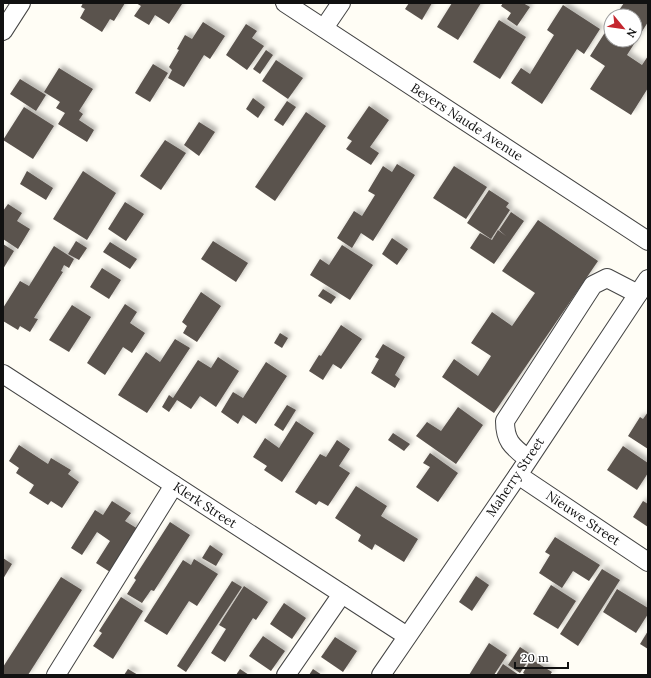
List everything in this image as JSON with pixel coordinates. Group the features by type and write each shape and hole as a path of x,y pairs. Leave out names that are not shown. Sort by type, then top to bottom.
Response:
{"street":[{"path":"3,31 21,3"},
{"name":"Beyers Naude Avenue","path":"285,3 648,241"},
{"path":"324,28 340,3"},
{"path":"528,459 513,447 506,437 505,421 593,285 607,278 643,286"},
{"name":"Maherry Street","path":"381,675 518,475 643,286"},
{"name":"Klerk Street","path":"3,374 407,636"},
{"name":"Nieuwe Street","path":"518,475 648,562"},
{"path":"56,675 174,485"},
{"path":"286,675 342,594"}],"building":[{"path":"83,3 125,3 114,21 110,19 102,32 80,18 85,9 81,7"},
{"path":"136,3 182,4 169,24 155,15 149,25 134,16 141,6"},
{"path":"409,3 432,3 422,20 405,9"},
{"path":"452,3 481,3 458,40 437,27"},
{"path":"503,3 523,3 530,7 517,26 507,19 511,13 501,6"},
{"path":"624,3 648,3 648,22 643,30 643,8 621,8"},
{"path":"563,5 600,29 584,54 577,49 542,104 511,83 521,68 530,74 554,35 547,30"},
{"path":"499,20 526,37 500,79 473,62"},
{"path":"203,22 225,36 210,59 204,55 184,87 168,78 172,70 169,67 179,50 177,49 185,35 192,39"},
{"path":"246,24 257,31 252,38 264,46 247,70 226,55"},
{"path":"603,36 603,48 631,48 627,55 642,65 648,56 648,88 631,115 590,89 605,66 590,56"},
{"path":"266,50 273,55 260,74 253,69"},
{"path":"276,60 303,78 288,99 262,81"},
{"path":"153,64 168,73 150,102 135,93"},
{"path":"59,68 93,89 79,111 83,114 79,120 94,130 87,142 58,124 65,113 56,108 60,102 44,92"},
{"path":"20,79 46,95 36,111 10,94"},
{"path":"253,98 265,107 258,118 246,109"},
{"path":"287,101 296,107 283,126 274,120"},
{"path":"369,106 389,120 370,147 379,153 371,165 346,149 352,141 347,138"},
{"path":"24,107 54,126 33,159 3,140"},
{"path":"306,112 326,126 275,201 255,187"},
{"path":"199,122 215,132 199,156 184,145"},
{"path":"165,140 186,153 161,190 140,176"},
{"path":"397,164 415,175 373,241 361,233 352,248 337,238 354,211 362,216 375,195 368,191 383,166 392,172"},
{"path":"454,166 487,187 466,219 433,198"},
{"path":"27,171 53,188 46,200 20,184"},
{"path":"83,171 116,193 87,240 53,219"},
{"path":"489,190 509,203 506,207 510,210 491,239 467,223"},
{"path":"125,202 144,214 126,241 108,229"},
{"path":"8,204 22,213 17,221 30,229 18,249 3,239 3,211"},
{"path":"511,212 524,221 494,264 470,248 480,233 492,240 498,230 506,236 499,230"},
{"path":"538,220 598,261 494,413 442,377 454,359 478,376 491,356 471,343 492,312 512,326 535,293 502,271"},
{"path":"392,238 408,249 397,265 382,254"},
{"path":"76,241 87,248 79,260 68,254"},
{"path":"213,241 248,263 236,282 201,259"},
{"path":"110,242 137,259 130,269 103,252"},
{"path":"3,244 14,251 3,269"},
{"path":"342,245 373,265 350,300 310,275 320,259 329,265"},
{"path":"54,246 74,259 69,268 64,265 61,271 63,272 34,318 38,319 30,332 20,326 18,330 3,321 3,308 20,281 29,286"},
{"path":"102,268 121,280 109,299 90,287"},
{"path":"323,289 336,297 331,304 318,296"},
{"path":"201,292 221,306 197,342 183,333 187,326 182,322"},
{"path":"125,304 137,312 130,323 145,333 132,353 123,347 105,375 87,363"},
{"path":"72,305 91,317 69,352 49,340"},
{"path":"341,325 362,339 341,369 333,364 323,380 309,371 319,355 321,356"},
{"path":"280,333 288,338 282,348 274,343"},
{"path":"175,339 190,348 147,413 118,395 146,352 160,362"},
{"path":"383,344 405,357 395,375 400,379 395,388 371,373 379,359 375,357"},
{"path":"218,357 239,371 216,407 200,396 191,409 177,400 169,412 162,407 169,395 173,398 198,360 211,368"},
{"path":"266,362 287,376 256,424 243,415 238,424 221,412 233,392 243,398"},
{"path":"287,405 296,410 283,431 274,425"},
{"path":"458,407 483,425 456,464 416,436 427,422 441,431"},
{"path":"648,412 648,449 628,436 640,417 643,419"},
{"path":"296,421 314,433 282,482 264,470 267,466 253,457 265,438 279,448"},
{"path":"393,433 410,444 404,451 388,440"},
{"path":"337,440 350,449 339,466 350,473 328,506 319,501 316,505 295,492 320,454 326,457"},
{"path":"19,445 48,464 51,458 71,470 68,474 79,482 62,508 51,501 48,505 29,493 34,485 16,473 19,468 9,461"},
{"path":"623,446 648,463 648,473 637,490 607,470"},
{"path":"430,453 458,473 438,502 416,487 430,467 423,463"},
{"path":"356,486 387,506 381,516 418,539 404,562 375,544 372,550 358,541 361,535 335,518"},
{"path":"112,501 131,513 125,521 138,529 110,572 96,563 110,541 97,532 82,555 71,548 95,510 103,515"},
{"path":"643,501 648,504 648,527 633,517"},
{"path":"170,522 190,535 154,591 151,590 142,603 127,594 136,580 134,578"},
{"path":"555,537 600,565 589,581 573,571 562,588 539,573 550,555 545,552"},
{"path":"210,545 223,554 216,566 202,558"},
{"path":"3,558 12,564 3,579"},
{"path":"194,559 218,574 197,606 189,601 167,635 144,621 183,560 191,565"},
{"path":"602,569 620,580 578,646 560,634"},
{"path":"476,576 489,585 472,611 459,602"},
{"path":"61,577 82,590 28,675 3,675 3,667"},
{"path":"232,581 242,587 186,672 177,666"},
{"path":"551,585 576,601 558,629 533,614"},
{"path":"244,586 268,602 256,620 253,618 225,662 211,653 226,629 219,625"},
{"path":"617,589 648,608 648,614 636,633 603,612"},
{"path":"121,597 143,611 113,659 93,646 102,633 99,631"},
{"path":"284,603 306,618 292,639 270,624"},
{"path":"648,631 648,649 640,644"},
{"path":"263,636 285,651 271,671 249,656"},
{"path":"335,637 357,651 343,672 321,657"},
{"path":"489,643 507,655 494,675 469,675"},
{"path":"520,647 532,655 520,673 508,665"},
{"path":"531,659 552,672 550,675 526,675 523,673"},
{"path":"503,664 519,675 496,675"},
{"path":"128,669 138,675 124,675"},
{"path":"240,669 249,675 236,675"},
{"path":"313,669 322,675 309,675"}]}
